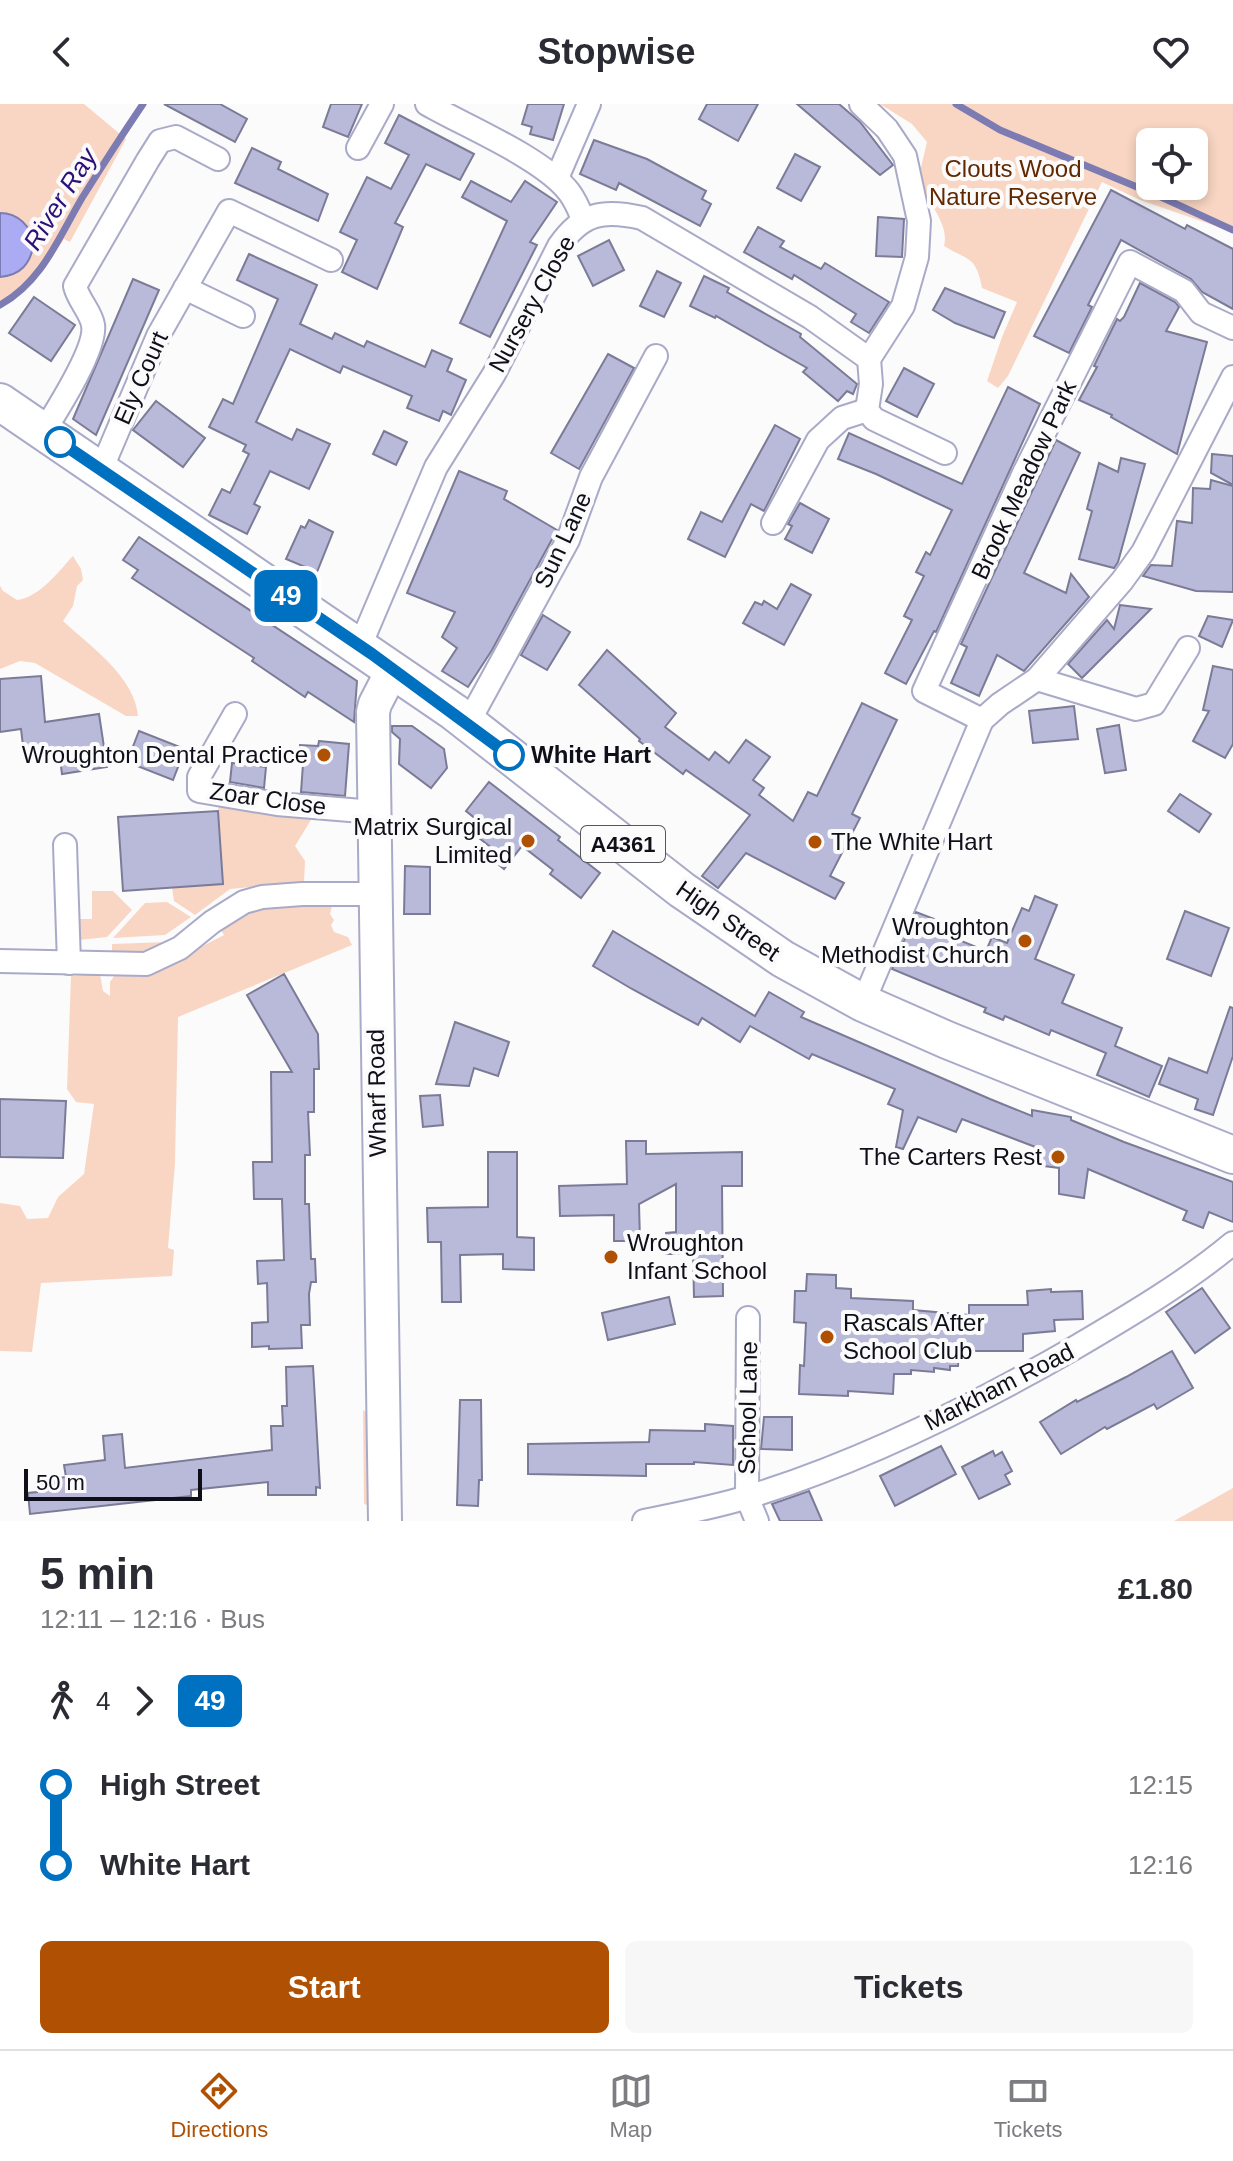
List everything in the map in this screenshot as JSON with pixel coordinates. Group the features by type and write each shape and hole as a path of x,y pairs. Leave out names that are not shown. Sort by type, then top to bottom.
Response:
{"main road":[{"name":"High Street","path":"0,402 393,669 468,723 682,890 783,959 863,1003 947,1040 1233,1155"},
{"name":"Wharf Road","path":"385,1521 374,894 374,707 393,669"}],"street":[{"path":"358,148 382,104"},
{"path":"427,104 557,178 576,202 583,219"},
{"path":"557,178 589,104"},
{"path":"861,104 887,129 905,156 919,221 917,257 903,306 869,359 871,384 867,410 874,419 945,453"},
{"path":"44,431 93,340 93,323 78,299 75,286 160,141 176,137 218,159"},
{"name":"Ely Court","path":"101,470 158,336 229,211 331,260"},
{"name":"Nursery Close","path":"360,646 436,467 494,374 559,246 583,219 613,213 642,218 798,310 869,359"},
{"name":"Brook Meadow Park","path":"982,720 924,691 1024,473 1130,262 1184,291 1201,313 1233,328"},
{"path":"185,288 243,316"},
{"name":"Sun Lane","path":"468,723 568,540 591,477 656,356"},
{"path":"863,1003 982,720 1037,679 1122,581 1143,552 1233,377"},
{"path":"773,523 818,440 842,418 867,410"},
{"path":"1037,679 1136,709 1154,704 1188,648"},
{"name":"Zoar Close","path":"235,714 199,777 198,786 202,793 277,804 374,812"},
{"path":"65,845 69,963"},
{"path":"0,961 136,965 154,962 180,948 244,902 262,897 374,894"},
{"name":"Markham Road","path":"644,1521 747,1497 784,1485 887,1443 993,1393 1122,1320 1233,1243"},
{"name":"School Lane","path":"747,1497 748,1318"},
{"path":"747,1497 757,1521"}],"green space":[{"path":"0,104 84,104 126,139 70,242 64,239 44,270 29,286 0,307 0,277 22,266 34,244 17,218 0,213"},
{"name":"Clouts Wood Nature Reserve","path":"880,104 1233,104 1233,232 1140,200 1208,200 1208,128 1136,128 1136,198 1102,182 1008,376 998,388 987,381 1017,302 982,288 974,264 944,246 941,221 918,180 927,142 912,124"},
{"path":"73,556 83,580 77,586 73,606 63,621 120,675 129,688 138,716 126,716 35,663 20,661 0,669 0,586 17,600 25,598 48,583"},
{"path":"218,802 314,815 295,846 305,861 304,882 230,889 195,915 174,901 172,888 222,884"},
{"path":"92,891 113,891 132,910 107,937 79,940 74,919 92,919"},
{"path":"167,902 191,917 165,935 113,938 145,903"},
{"path":"322,903 332,906 330,914 334,920 331,925 334,932 348,937 352,945 178,1017 175,1163 168,1248 174,1250 172,1276 41,1283 32,1352 0,1351 0,1203 20,1206 27,1219 48,1218 58,1197 84,1174 94,1104 76,1102 67,1089 71,976 100,974 103,991 110,996 110,982 115,975 147,975 224,935 219,927 256,906"},
{"path":"169,942 146,953 116,956 112,951 112,944"},
{"path":"363,1410 368,1414 370,1503 367,1505 364,1504"},
{"path":"1233,1488 1233,1521 1174,1521"}],"water":[{"path":"0,213 12,215 23,222 34,244 23,267 14,274 0,277"}],"building":[{"path":"164,104 220,104 247,119 235,142"},
{"path":"331,104 362,104 348,137 323,127"},
{"path":"528,104 564,104 553,140 530,134 532,127 522,124"},
{"path":"707,104 758,104 738,141 699,119"},
{"path":"797,104 839,104 860,122 893,165 880,175"},
{"path":"399,115 474,154 460,180 426,164 395,223 403,227 377,289 342,272 357,240 340,232 367,177 391,189 409,155 385,143"},
{"path":"594,140 647,159 706,191 702,199 711,204 700,226 619,183 616,190 580,174"},
{"path":"252,148 281,162 278,169 328,194 318,221 235,183"},
{"path":"795,154 820,167 801,201 777,188"},
{"path":"471,181 511,202 525,181 557,202 530,242 537,245 490,337 460,323 507,221 462,197"},
{"path":"1111,190 1185,229 1187,225 1233,249 1233,309 1202,292 1191,279 1121,240 1088,305 1092,307 1069,353 1034,336"},
{"path":"878,217 904,219 902,257 876,256"},
{"path":"758,227 784,241 780,247 821,269 825,263 889,302 869,333 851,322 856,314 794,275 792,279 744,252"},
{"path":"609,240 624,270 593,286 578,256"},
{"path":"249,254 317,285 300,324 332,339 335,333 364,347 367,341 425,367 432,350 452,359 447,371 466,380 451,415 443,411 439,421 407,408 412,396 343,366 340,373 290,349 256,422 292,440 297,429 330,444 309,489 270,471 254,504 260,507 247,534 209,515 222,489 230,493 249,454 243,451 246,445 209,427 223,399 233,404 278,299 237,280"},
{"path":"657,271 681,283 664,317 640,306"},
{"path":"704,276 729,288 727,292 801,334 800,337 857,384 853,394 847,391 838,401 803,372 807,368 716,316 690,306"},
{"path":"133,279 159,290 96,435 73,419"},
{"path":"1140,283 1179,307 1166,331 1207,342 1177,454 1112,415 1079,400 1117,319 1120,321 1124,317"},
{"path":"945,288 1005,312 994,338 955,323 933,310"},
{"path":"34,297 75,325 51,361 9,333"},
{"path":"608,354 634,368 579,469 551,453"},
{"path":"904,368 934,384 917,417 886,401"},
{"path":"1008,387 1040,404 936,632 906,684 885,673 912,620 904,616 924,576 916,572 926,552 930,555 952,510 838,459 849,433 962,484"},
{"path":"156,401 205,438 183,467 133,430"},
{"path":"775,425 800,439 764,511 751,504 725,557 688,539 701,512 722,522"},
{"path":"384,431 407,442 396,465 373,454"},
{"path":"1056,440 1080,453 1024,573 1066,593 1071,574 1089,597 1024,671 997,655 979,696 951,683 967,647 961,644"},
{"path":"1212,454 1233,456 1233,485 1211,473"},
{"path":"1121,458 1145,464 1114,568 1079,559 1092,511 1087,509 1099,463 1118,472"},
{"path":"459,471 507,491 504,499 557,530 492,650 468,687 442,671 457,648 442,637 455,612 407,593"},
{"path":"1211,480 1233,486 1233,592 1196,591 1143,576 1151,565 1172,566 1177,521 1192,523 1193,488 1210,489"},
{"path":"800,503 829,519 812,553 785,539 792,526 788,524"},
{"path":"309,520 333,532 317,572 286,559 301,526 305,528"},
{"path":"139,537 357,681 354,722 308,692 305,697 252,661 254,658 132,578 138,570 123,560"},
{"path":"791,584 811,595 784,645 743,623 755,602 762,605 764,601 777,609"},
{"path":"1120,605 1151,609 1082,678 1068,664 1107,620 1114,629"},
{"path":"543,615 570,632 547,670 521,655"},
{"path":"1208,616 1233,620 1222,647 1199,636"},
{"path":"607,650 676,713 665,727 709,760 715,752 729,763 746,740 770,757 753,780 764,788 759,795 793,821 808,792 817,796 862,703 897,720 852,814 860,818 830,876 844,883 835,899 746,853 718,888 702,876 750,815 686,770 683,774 639,741 579,685"},
{"path":"1213,666 1233,670 1233,744 1225,758 1193,741 1209,711 1203,710"},
{"path":"41,676 45,722 99,714 107,767 62,774 59,751 24,754 21,729 0,732 0,679"},
{"path":"1074,706 1078,739 1033,743 1029,711"},
{"path":"1119,725 1126,770 1105,773 1097,729"},
{"path":"392,726 412,726 444,749 447,768 431,788 399,764 400,739 392,732"},
{"path":"139,731 185,749 173,780 127,762"},
{"path":"319,741 349,744 345,796 301,792 303,764 299,763 300,745 318,746"},
{"path":"232,763 266,767 264,788 230,782"},
{"path":"489,782 560,837 558,840 600,873 581,898 550,874 553,870 522,846 504,869 488,856 493,849 474,834 482,824 466,811"},
{"path":"1180,794 1211,814 1199,832 1168,811"},
{"path":"218,811 223,884 123,891 118,817"},
{"path":"405,866 430,867 430,914 404,914"},
{"path":"1035,896 1057,905 1035,959 1074,975 1062,1003 1122,1028 1115,1046 1162,1066 1149,1097 1097,1075 1106,1053 1051,1030 1049,1035 1005,1016 1003,1020 984,1012 986,1008 892,969 916,912 937,920 934,930 986,951 992,937 1007,943 1022,908 1029,911"},
{"path":"1185,911 1229,928 1211,976 1167,959"},
{"path":"613,931 755,1016 769,992 804,1012 801,1017 990,1099 1032,1116 1032,1110 1071,1117 1071,1120 1124,1142 1233,1182 1233,1222 1209,1212 1203,1228 1183,1220 1187,1211 1088,1169 1084,1198 1059,1194 1059,1168 1035,1165 1038,1148 962,1119 956,1132 918,1117 903,1149 896,1147 903,1110 888,1104 895,1089 812,1054 809,1059 750,1026 740,1042 702,1018 698,1025 632,989 593,966"},
{"path":"284,974 318,1034 319,1069 314,1069 314,1112 308,1112 310,1155 305,1155 305,1204 309,1204 311,1259 315,1259 316,1282 311,1282 309,1294 310,1325 301,1325 302,1348 269,1349 269,1346 252,1347 252,1323 268,1322 267,1283 258,1284 257,1261 284,1260 282,1199 254,1199 253,1162 272,1162 271,1072 292,1072 247,995"},
{"path":"1230,1007 1233,1008 1233,1056 1213,1115 1195,1109 1198,1099 1159,1084 1169,1058 1207,1073"},
{"path":"455,1022 509,1042 498,1076 474,1068 469,1086 436,1084"},
{"path":"440,1095 443,1125 423,1127 420,1096"},
{"path":"0,1099 66,1101 63,1158 0,1157"},
{"path":"626,1141 646,1141 646,1154 742,1152 742,1186 722,1186 723,1296 694,1297 693,1254 666,1254 666,1233 676,1232 676,1184 639,1204 640,1241 614,1241 614,1215 560,1216 559,1186 627,1184"},
{"path":"488,1152 517,1152 517,1237 534,1238 534,1270 503,1269 503,1254 460,1255 461,1302 442,1302 441,1242 428,1242 427,1208 488,1207"},
{"path":"807,1274 836,1275 836,1288 851,1289 851,1298 913,1301 913,1310 969,1315 969,1305 1028,1305 1027,1291 1082,1291 1083,1319 1054,1320 1055,1331 1023,1334 1023,1351 959,1351 958,1366 950,1366 950,1370 934,1368 934,1372 911,1370 911,1374 894,1374 893,1394 848,1391 848,1396 799,1394 806,1323 794,1322 795,1291 806,1291"},
{"path":"1202,1288 1230,1328 1195,1353 1166,1312"},
{"path":"669,1297 675,1324 608,1340 602,1313"},
{"path":"1172,1351 1193,1388 1157,1409 1154,1404 1107,1429 1105,1427 1061,1454 1040,1422"},
{"path":"313,1366 320,1488 316,1487 316,1495 268,1495 268,1482 191,1490 191,1496 30,1514 28,1493 37,1492 36,1481 66,1477 64,1465 105,1460 103,1436 122,1434 125,1468 272,1450 271,1426 283,1426 282,1406 287,1406 286,1367"},
{"path":"460,1400 481,1400 482,1480 479,1480 478,1506 457,1505"},
{"path":"764,1417 792,1417 792,1450 761,1449"},
{"path":"705,1424 733,1426 733,1465 694,1462 646,1464 646,1476 528,1474 528,1444 649,1442 650,1430 705,1431"},
{"path":"941,1446 956,1474 895,1506 880,1476"},
{"path":"993,1451 995,1456 1002,1452 1012,1471 1005,1475 1010,1484 979,1499 962,1467"},
{"path":"809,1491 822,1521 780,1521 772,1504"}],"waterway":[{"name":"River Ray","path":"0,305 15,295 38,271 143,104"},
{"name":"River Ray","path":"956,104 1000,130 1233,230"}],"bus line":[{"name":"49","path":"60,442 372,654 509,755"}],"place":[{"name":"Wroughton Dental Practice","path":"324,755"},
{"name":"White Hart","path":"509,755"},
{"name":"Matrix Surgical Limited","path":"528,841"},
{"name":"The White Hart","path":"815,842"},
{"name":"Wroughton Methodist Church","path":"1025,941"},
{"name":"The Carters Rest","path":"1058,1157"},
{"name":"Wroughton Infant School","path":"611,1257"},
{"name":"Rascals After School Club","path":"827,1337"}]}
